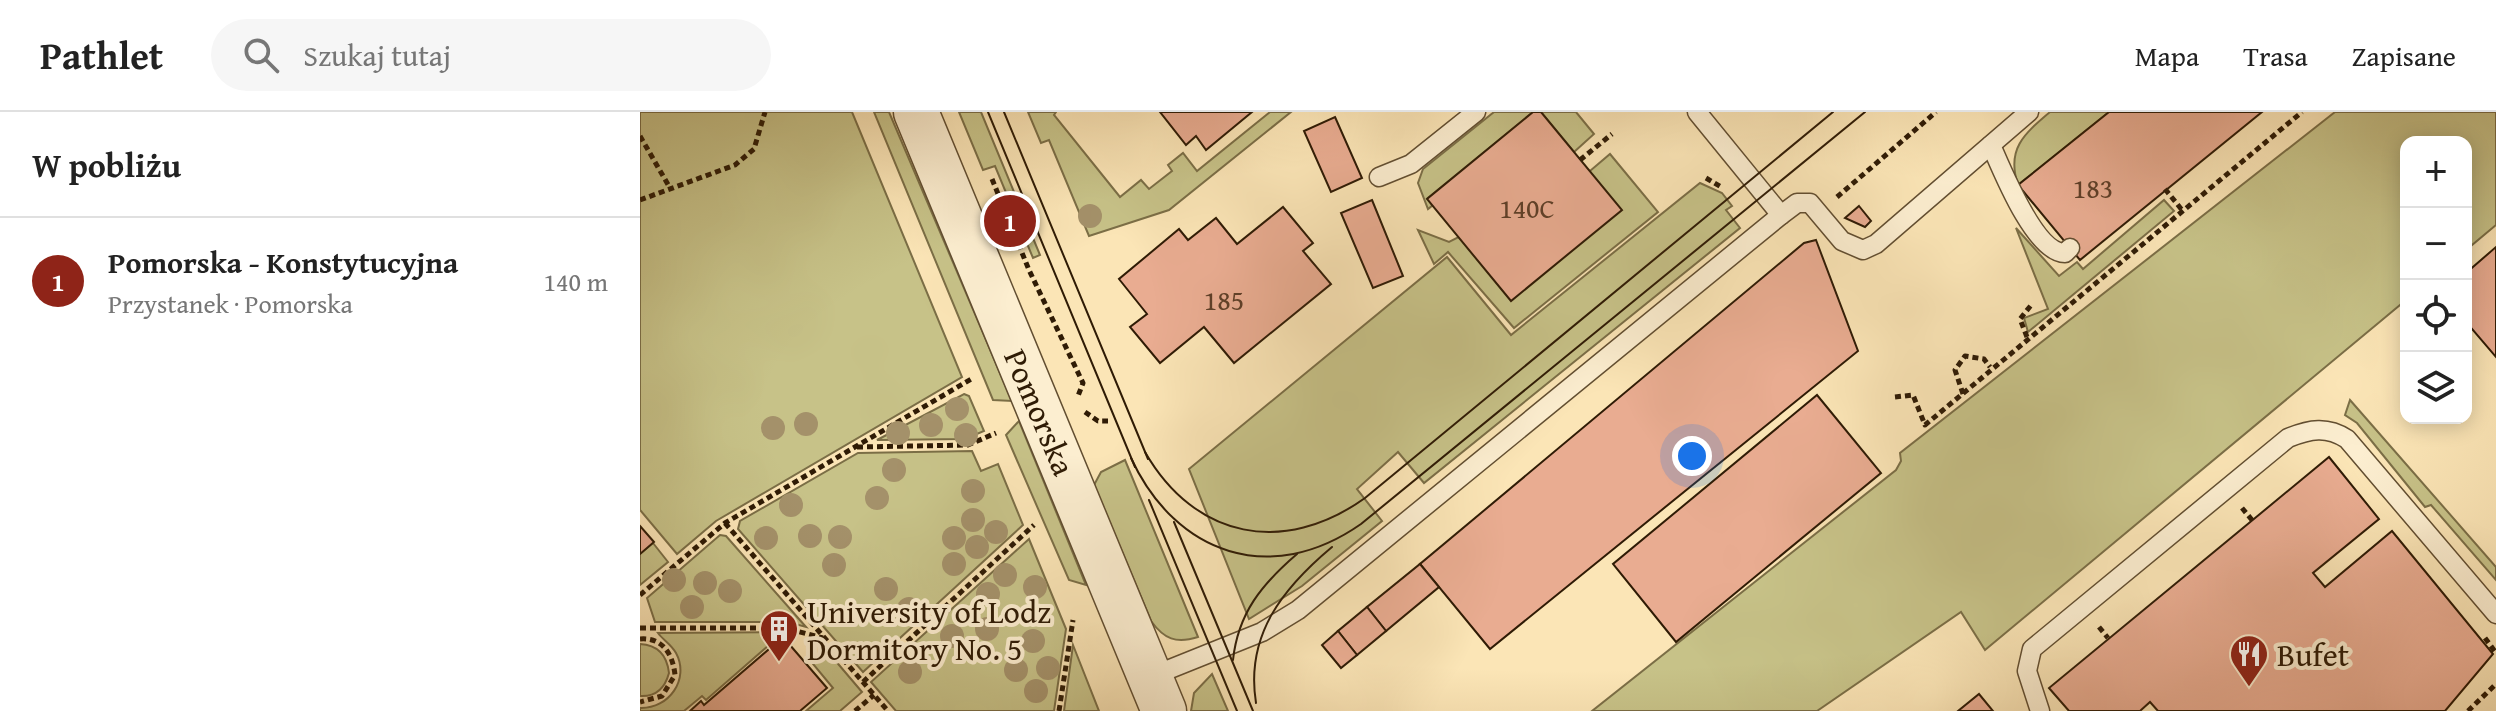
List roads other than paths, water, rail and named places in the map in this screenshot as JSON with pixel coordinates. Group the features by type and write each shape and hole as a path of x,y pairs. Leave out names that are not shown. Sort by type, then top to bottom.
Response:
{"street":[{"name":"Pomorska","path":"916,112 1157,694"}],"lane":[{"path":"1379,177 1411,164 1476,112"},
{"path":"1697,112 1781,215"},
{"path":"1157,694 1298,610 1781,215 1804,201 1842,241 1863,250 1876,244 2029,112"},
{"path":"1991,145 2015,200 2050,249 2065,253 2070,248"},
{"path":"2040,711 2027,671 2032,649 2288,438 2309,431 2333,430 2347,439 2496,614"}],"tram line":[{"path":"988,112 1135,467"},
{"path":"1004,112 1148,459"},
{"path":"1145,452 1165,481 1189,504 1215,520 1243,529 1273,532 1303,528 1334,516 1365,498 1833,112"},
{"path":"1131,458 1150,491 1173,518 1200,538 1229,551 1261,556 1293,554 1327,543 1361,524 1865,112"},
{"path":"1149,500 1237,711"},
{"path":"1174,522 1253,711"},
{"path":"1256,703 1254,678 1262,635 1284,596 1332,547"},
{"path":"1233,660 1246,614 1263,588 1297,554"}],"place":[{"name":"Pomorska - Konstytucyjna","path":"1010,221"},
{"name":"University of Lodz Dormitory No. 5","path":"779,663"},
{"name":"Bufet","path":"2249,688"}]}
